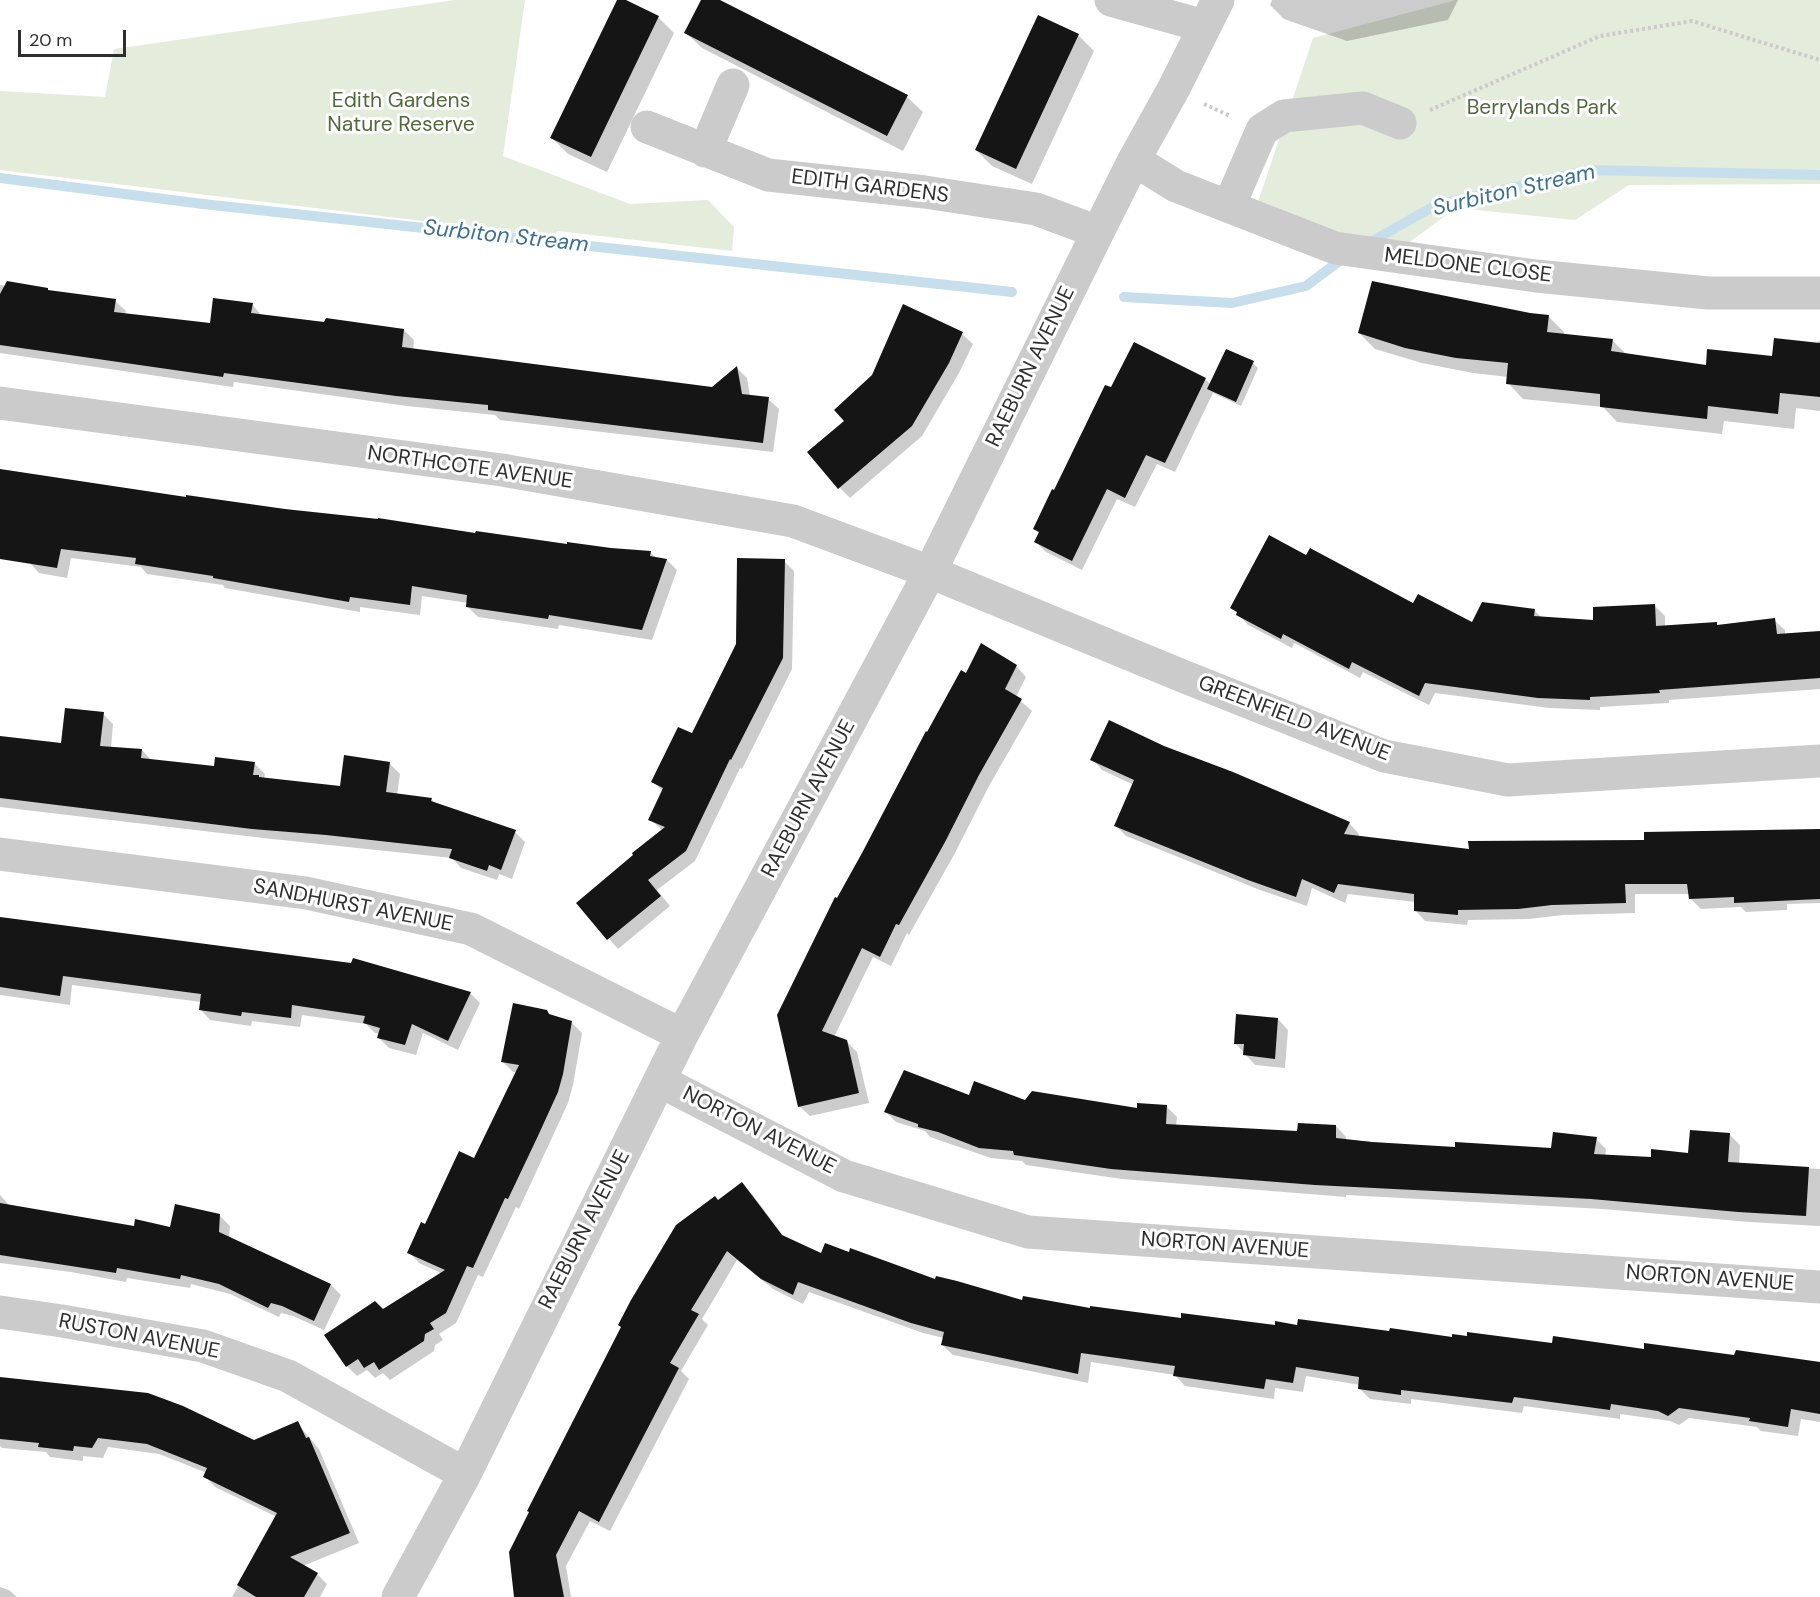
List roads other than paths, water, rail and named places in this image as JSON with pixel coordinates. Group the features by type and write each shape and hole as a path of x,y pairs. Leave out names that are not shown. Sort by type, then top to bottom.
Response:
{"street":[{"path":"1111,0 1211,13"},
{"name":"RAEBURN AVENUE","path":"398,1597 465,1474 682,1035 930,572 1134,160 1174,88 1211,13"},
{"path":"705,151 733,85"},
{"path":"1229,207 1262,130 1284,116 1363,108 1400,123"},
{"name":"EDITH GARDENS","path":"647,127 768,175 925,192 1036,210 1098,232"},
{"name":"MELDONE CLOSE","path":"1134,160 1176,186 1335,248 1536,276 1708,292 1820,293"},
{"name":"NORTHCOTE AVENUE","path":"0,403 502,470 782,519 793,521 930,572"},
{"name":"GREENFIELD AVENUE","path":"930,572 1384,756 1508,780 1820,761"},
{"name":"SANDHURST AVENUE","path":"0,854 306,892 471,929 682,1035"},
{"name":"NORTON AVENUE","path":"660,1081 844,1176 1028,1232 1820,1287"},
{"name":"RUSTON AVENUE","path":"0,1312 203,1346 288,1376 465,1474"}],"waterway":[{"name":"Surbiton Stream","path":"1367,244 1436,205 1590,170 1820,175"},
{"name":"Surbiton Stream","path":"0,178 203,204 1012,292"},
{"name":"Surbiton Stream","path":"1124,297 1232,303 1306,286 1346,256"}],"park label":[{"name":"Berrylands Park","path":"1542,108"},
{"name":"Edith Gardens Nature Reserve","path":"401,113"}]}
